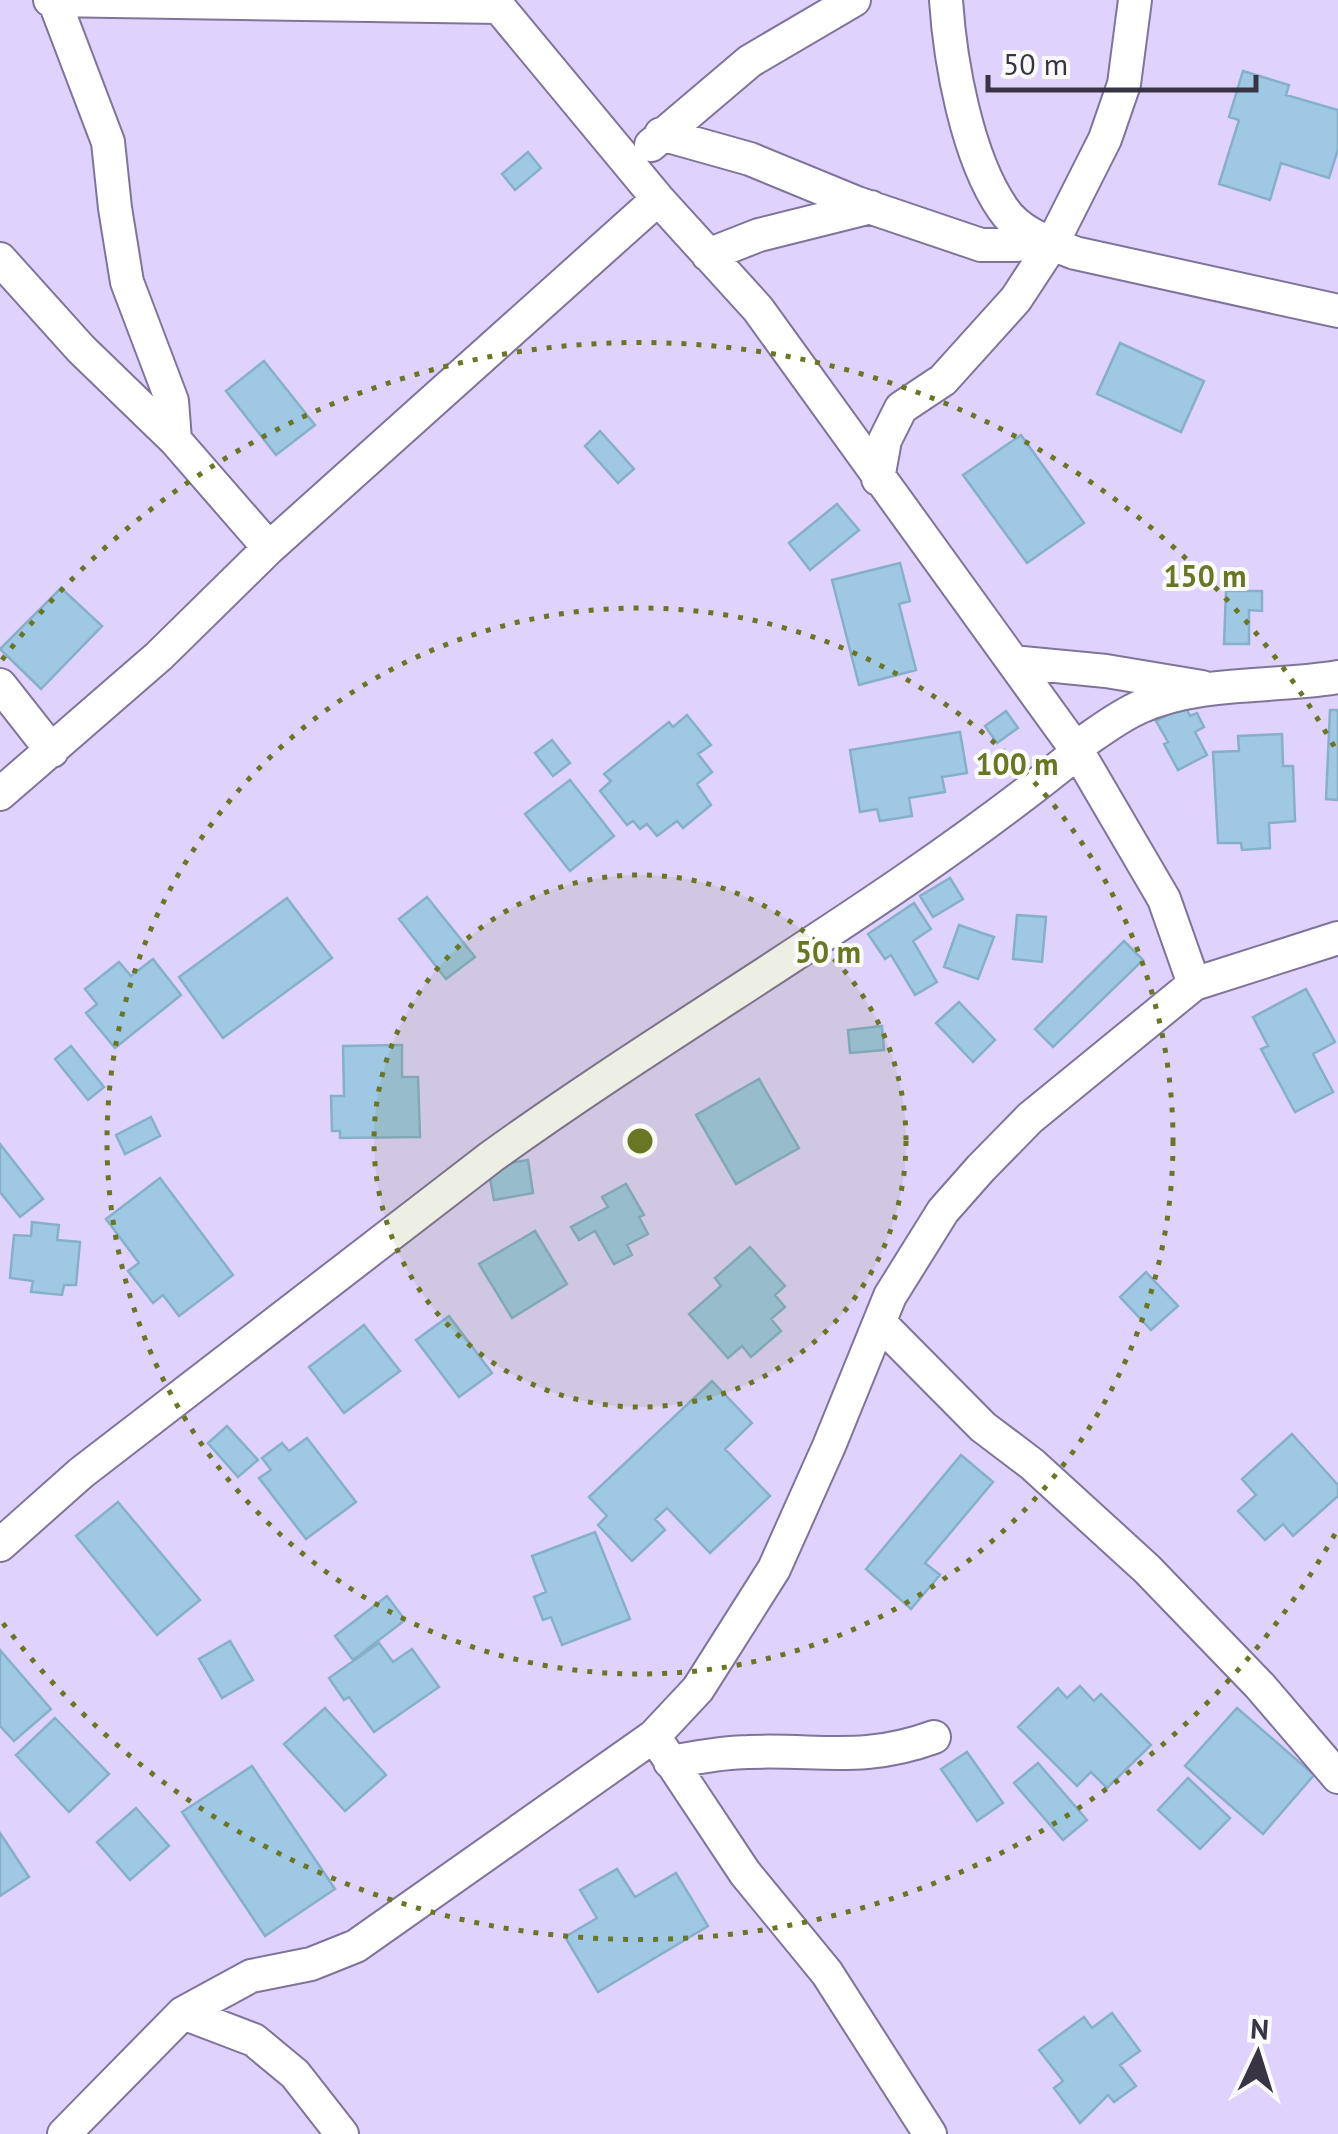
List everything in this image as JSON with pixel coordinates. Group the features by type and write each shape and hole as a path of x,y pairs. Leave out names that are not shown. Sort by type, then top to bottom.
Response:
{"street":[{"path":"175,440 172,401 128,282 108,142 52,0 496,4 658,200 758,309 1014,662 1076,750 1164,898 1194,984"},
{"path":"630,166 662,134 750,61 854,0"},
{"path":"946,0 963,112 1004,211 1044,241 1074,254 1338,311"},
{"path":"878,479 885,440 901,408 943,380 1016,299 1044,241 1105,139 1124,84 1136,0"},
{"path":"662,134 778,168 871,207 981,244 1044,241"},
{"path":"0,794 159,656 270,548 658,200"},
{"path":"708,255 759,236 871,207"},
{"path":"0,259 81,349 175,440 270,548"},
{"path":"1014,662 1106,671 1210,689"},
{"path":"0,1545 81,1474 491,1157 691,1021 922,872 990,823 1076,750 1144,705 1210,689 1290,685 1338,677"},
{"path":"0,685 52,751"},
{"path":"64,2134 184,2013 251,1976 312,1964 356,1946 662,1749 774,1569 890,1296 943,1211 1030,1118 1194,984 1338,938"},
{"path":"880,1323 983,1427 1032,1464 1147,1569 1260,1686 1338,1777"},
{"path":"662,1749 874,1753 901,1749 934,1737"},
{"path":"662,1749 745,1873 827,1973 930,2134"},
{"path":"184,2013 254,2040 295,2074 342,2134"}],"building":[{"path":"1243,71 1289,85 1286,95 1338,110 1338,149 1329,178 1281,163 1270,200 1219,184 1239,120 1229,117"},
{"path":"528,152 541,168 515,190 502,174"},
{"path":"1120,343 1204,381 1181,432 1097,394"},
{"path":"264,361 315,425 276,455 226,391"},
{"path":"600,431 634,469 618,483 585,446"},
{"path":"1021,435 1084,523 1027,563 963,475"},
{"path":"837,504 859,530 810,570 789,543"},
{"path":"900,563 910,601 899,604 916,670 859,685 832,580"},
{"path":"61,588 102,626 41,689 0,649"},
{"path":"1226,591 1262,591 1262,611 1249,610 1249,644 1224,644"},
{"path":"1185,706 1190,716 1197,713 1204,727 1195,732 1207,755 1178,770 1156,721"},
{"path":"1330,710 1338,710 1338,800 1326,799"},
{"path":"1006,711 1018,728 997,743 985,726"},
{"path":"687,715 711,745 698,754 712,772 697,784 711,805 683,828 677,821 657,836 647,824 640,829 633,821 627,825 600,791 611,781 604,774 669,722 673,727"},
{"path":"960,732 967,773 942,777 945,792 909,798 912,816 880,821 877,809 860,812 850,750"},
{"path":"1282,734 1283,766 1293,766 1295,821 1269,823 1270,848 1242,850 1241,843 1218,843 1213,752 1239,751 1238,736"},
{"path":"552,740 570,763 553,776 535,753"},
{"path":"570,780 614,836 570,871 525,814"},
{"path":"950,878 963,899 933,917 920,896"},
{"path":"427,897 475,957 446,979 399,919"},
{"path":"287,898 332,958 223,1038 179,977"},
{"path":"914,903 931,929 913,941 937,982 915,995 891,955 885,959 868,934"},
{"path":"1017,915 1046,917 1042,962 1013,959"},
{"path":"959,925 994,937 978,979 944,967"},
{"path":"1124,941 1143,960 1053,1047 1035,1029"},
{"path":"153,959 181,995 115,1048 86,1013 97,1004 85,989 119,962 131,976"},
{"path":"1306,989 1335,1042 1313,1054 1333,1092 1295,1112 1261,1049 1268,1046 1253,1017"},
{"path":"959,1002 995,1040 973,1062 936,1023"},
{"path":"882,1026 884,1050 850,1053 848,1030"},
{"path":"402,1045 402,1077 418,1077 420,1137 340,1138 340,1131 332,1131 331,1096 344,1096 343,1046"},
{"path":"71,1046 104,1087 88,1100 55,1059"},
{"path":"759,1079 799,1148 736,1184 696,1115"},
{"path":"151,1117 160,1136 125,1154 116,1135"},
{"path":"0,1144 43,1199 20,1217 0,1192"},
{"path":"528,1160 533,1193 494,1200 488,1167"},
{"path":"160,1178 233,1275 179,1316 163,1295 153,1303 128,1271 139,1263 106,1219"},
{"path":"626,1184 644,1215 639,1217 648,1234 627,1245 632,1255 614,1264 595,1231 579,1240 571,1227 608,1207 602,1197"},
{"path":"32,1222 59,1225 57,1240 80,1242 76,1285 64,1285 62,1295 31,1292 33,1281 10,1278 14,1235 31,1236"},
{"path":"535,1231 567,1284 512,1318 479,1264"},
{"path":"750,1247 785,1286 775,1295 785,1307 771,1319 781,1331 751,1357 742,1346 728,1358 689,1314 721,1286 715,1278"},
{"path":"1146,1272 1178,1306 1151,1330 1120,1297"},
{"path":"449,1316 492,1373 459,1397 416,1340"},
{"path":"364,1325 400,1371 344,1413 309,1367"},
{"path":"712,1381 752,1423 725,1449 770,1496 710,1553 667,1508 655,1519 665,1530 632,1561 598,1525 607,1516 589,1497"},
{"path":"227,1426 258,1460 238,1477 208,1443"},
{"path":"1292,1434 1338,1485 1338,1496 1293,1536 1283,1524 1265,1540 1238,1511 1256,1495 1242,1479"},
{"path":"307,1438 356,1502 306,1539 259,1478 271,1470 262,1458 282,1443 289,1451"},
{"path":"961,1455 993,1482 925,1563 940,1575 911,1609 866,1569"},
{"path":"118,1502 200,1600 157,1635 76,1536"},
{"path":"595,1532 630,1619 562,1645 551,1617 543,1620 534,1597 546,1592 532,1556"},
{"path":"387,1596 405,1620 353,1660 335,1636"},
{"path":"230,1641 253,1680 222,1698 199,1659"},
{"path":"379,1643 393,1662 412,1649 439,1687 374,1732 349,1697 344,1700 329,1678"},
{"path":"0,1650 51,1709 14,1741 0,1726"},
{"path":"1080,1686 1094,1701 1101,1694 1151,1745 1107,1788 1091,1772 1077,1786 1018,1727 1058,1688 1067,1698"},
{"path":"325,1708 386,1775 345,1811 284,1744"},
{"path":"1237,1708 1314,1775 1263,1834 1185,1766"},
{"path":"55,1718 109,1774 69,1812 16,1755"},
{"path":"967,1752 1003,1803 977,1821 941,1769"},
{"path":"1038,1763 1087,1820 1063,1840 1014,1783"},
{"path":"252,1766 335,1889 265,1936 182,1812"},
{"path":"1188,1778 1230,1818 1200,1849 1158,1810"},
{"path":"136,1808 169,1846 130,1880 97,1842"},
{"path":"0,1833 29,1877 0,1896"},
{"path":"617,1869 635,1897 676,1873 708,1926 598,1992 565,1937 597,1918 580,1890"},
{"path":"1112,2013 1140,2051 1120,2065 1136,2086 1114,2102 1108,2095 1080,2123 1054,2088 1063,2081 1039,2050 1084,2017 1092,2028"}]}
